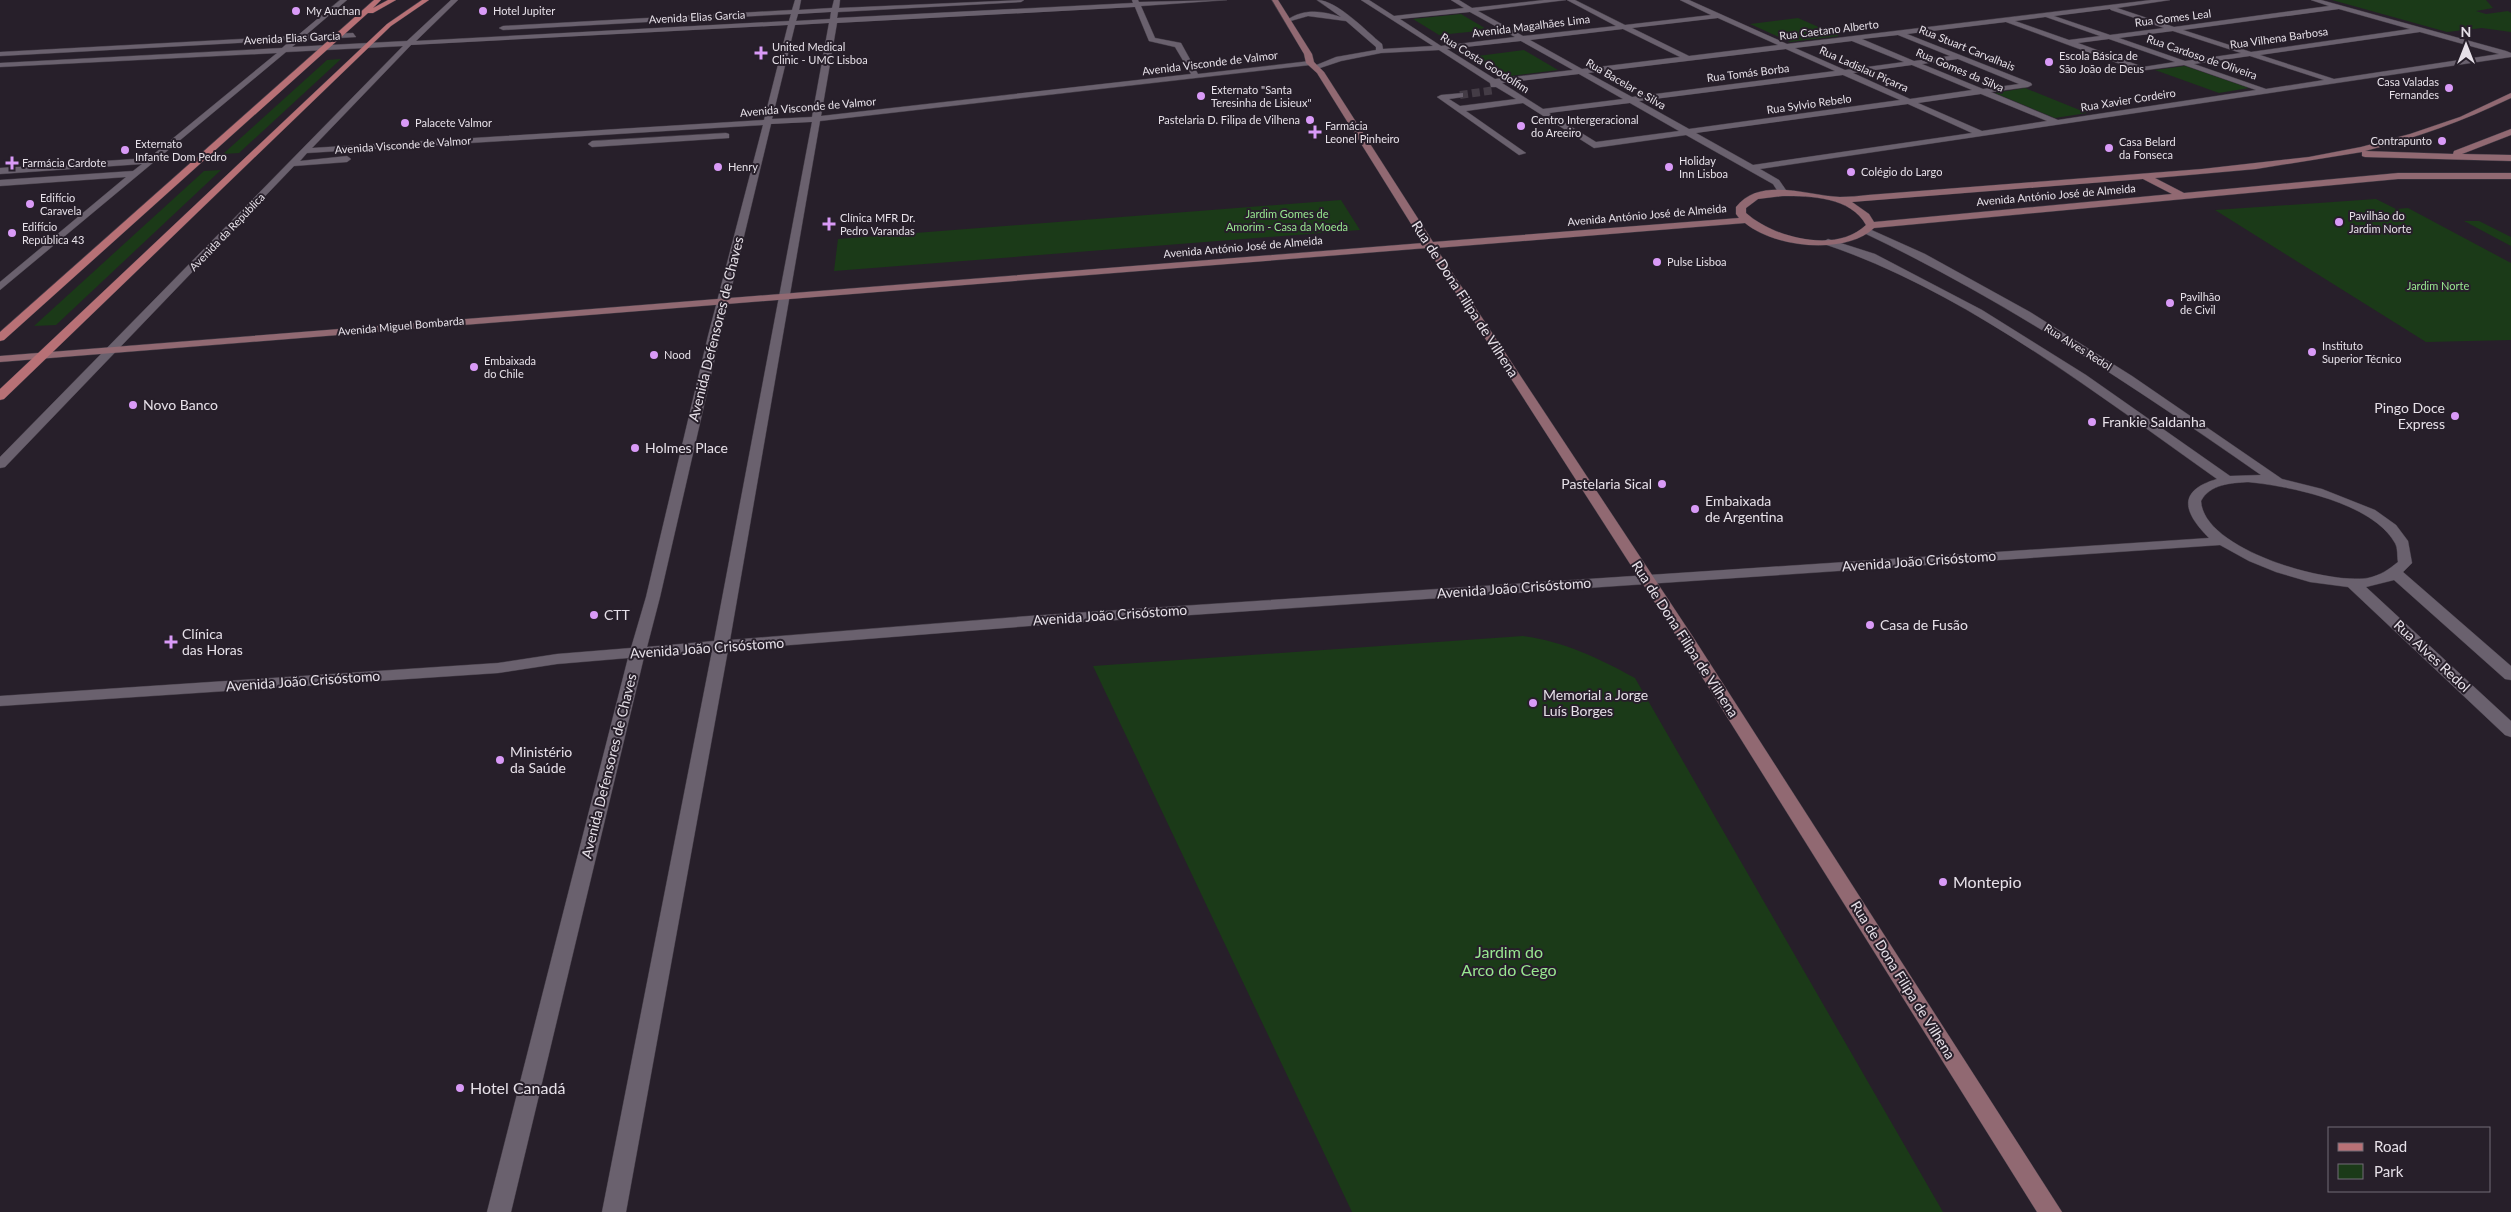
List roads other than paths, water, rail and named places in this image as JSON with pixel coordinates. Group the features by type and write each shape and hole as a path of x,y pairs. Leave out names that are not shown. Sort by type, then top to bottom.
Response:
{"main road":[{"path":"0,338 378,0"},
{"path":"358,19 393,0"},
{"path":"0,396 380,34 426,0"}],"street":[{"path":"0,287 344,0"},
{"name":"Avenida da República","path":"0,464 410,43 455,0"},
{"name":"Avenida Defensores de Chaves","path":"499,1212 636,653 653,598 723,301 798,0"},
{"path":"614,1212 722,647 794,295 816,119 837,0"},
{"name":"Avenida Elias Garcia","path":"491,28 1022,0"},
{"name":"Avenida Elias Garcia","path":"0,65 833,21 1136,2 1224,0"},
{"path":"1275,0 1308,54 1349,58"},
{"path":"1320,0 1342,15 1379,46 1380,51"},
{"name":"Rua Costa Goodolfim","path":"1364,0 1494,86 1523,101 1594,145"},
{"name":"Rua Bacelar e Silva","path":"1454,0 1776,182 1783,193"},
{"path":"1393,18 1563,0"},
{"name":"Avenida Magalhães Lima","path":"1570,0 1688,59"},
{"name":"Rua Ladislau Piçarra","path":"1683,0 1982,134"},
{"path":"2086,0 2335,81"},
{"name":"Rua Caetano Alberto","path":"1494,86 1581,72 2167,0"},
{"path":"2314,0 2510,55"},
{"path":"1136,2 1152,39 1178,45 1196,76"},
{"name":"Rua Gomes Leal","path":"2069,43 2340,7"},
{"path":"1289,21 1297,16 1308,14 1334,16 1349,22"},
{"name":"Rua Cardoso de Oliveira","path":"2046,15 2267,91"},
{"name":"Avenida Magalhães Lima","path":"1349,58 1374,54 1380,51 1439,48 1718,16"},
{"path":"2005,20 2069,43"},
{"name":"Rua Vilhena Barbosa","path":"2069,43 2142,69 2420,30"},
{"name":"Avenida Elias Garcia","path":"0,54 436,31"},
{"name":"Rua Stuart Carvalhais","path":"1898,33 2028,85"},
{"name":"Rua Gomes da Silva","path":"1855,38 2057,122"},
{"path":"231,52 242,46 246,41"},
{"name":"Avenida Elias Garcia","path":"170,56 154,54 160,50 184,44"},
{"name":"Rua de Dona Filipa de Vilhena","path":"1308,54 2050,1212"},
{"name":"Rua Xavier Cordeiro","path":"1751,168 2510,55"},
{"name":"Rua Tomás Borba","path":"1540,112 1959,57"},
{"name":"Avenida Visconde de Valmor","path":"305,151 816,119 1196,76 1314,65 1349,58"},
{"name":"Rua Sylvio Rebelo","path":"1594,145 2028,85"},
{"path":"1460,95 1441,97 1522,153"},
{"path":"2351,153 2446,125 2481,111 2511,95"},
{"path":"1459,109 1523,101"},
{"path":"2398,176 2511,132"},
{"path":"579,145 726,136"},
{"path":"2351,153 2511,158"},
{"name":"Avenida António José de Almeida","path":"1836,200 2144,176 2308,161 2351,153"},
{"name":"Avenida Visconde de Valmor","path":"292,164 356,159"},
{"path":"0,171 150,161"},
{"path":"0,183 135,174"},
{"name":"Avenida António José de Almeida","path":"2144,176 2184,197"},
{"path":"2398,176 2511,176"},
{"name":"Avenida António José de Almeida","path":"794,295 1746,220 1773,234 1790,238 1828,242 1859,237 1869,228 2398,176"},
{"path":"1746,220 1741,214 1741,207 1745,202 1761,195 1783,193 1818,196 1836,200 1862,211 1869,218 1869,228"},
{"name":"Rua Alves Redol","path":"1869,228 2013,306 2178,411 2278,481"},
{"name":"Rua Alves Redol","path":"1828,242 1871,256 1978,312 2082,378 2226,479"},
{"name":"Avenida Miguel Bombarda","path":"0,360 794,295"},
{"path":"2254,478 2278,481 2332,495 2380,521 2397,536 2405,550 2405,563 2395,574 2377,580 2352,582 2307,577 2276,568 2246,555 2222,541 2199,519 2196,512 2194,499 2201,489 2226,479 2254,478"},
{"name":"Avenida João Crisóstomo","path":"0,701 498,668 557,659 1029,621 2222,541"},
{"path":"2395,574 2511,675"},
{"name":"Rua Alves Redol","path":"2352,582 2511,731"}],"tunnel":[{"path":"1460,95 1495,90"}],"place":[{"name":"My Auchan","path":"296,11"},
{"name":"Hotel Jupiter","path":"483,11"},
{"name":"United Medical Clinic - UMC Lisboa","path":"761,53"},
{"name":"Escola Básica de São João de Deus","path":"2049,62"},
{"name":"Casa Valadas Fernandes","path":"2449,88"},
{"name":"Externato \"Santa Teresinha de Lisieux\"","path":"1201,96"},
{"name":"Pastelaria D. Filipa de Vilhena","path":"1310,120"},
{"name":"Palacete Valmor","path":"405,123"},
{"name":"Centro Intergeracional do Areeiro","path":"1521,126"},
{"name":"Farmácia Leonel Pinheiro","path":"1315,132"},
{"name":"Contrapunto","path":"2442,141"},
{"name":"Casa Belard da Fonseca","path":"2109,148"},
{"name":"Externato Infante Dom Pedro","path":"125,150"},
{"name":"Farmácia Cardote","path":"12,163"},
{"name":"Henry","path":"718,167"},
{"name":"Holiday Inn Lisboa","path":"1669,167"},
{"name":"Colégio do Largo","path":"1851,172"},
{"name":"Edifício Caravela","path":"30,204"},
{"name":"Pavilhão do Jardim Norte","path":"2339,222"},
{"name":"Clínica MFR Dr. Pedro Varandas","path":"829,224"},
{"name":"Edifício República 43","path":"12,233"},
{"name":"Pulse Lisboa","path":"1657,262"},
{"name":"Pavilhão de Civil","path":"2170,303"},
{"name":"Instituto Superior Técnico","path":"2312,352"},
{"name":"Nood","path":"654,355"},
{"name":"Embaixada do Chile","path":"474,367"},
{"name":"Novo Banco","path":"133,405"},
{"name":"Pingo Doce Express","path":"2455,416"},
{"name":"Frankie Saldanha","path":"2092,422"},
{"name":"Holmes Place","path":"635,448"},
{"name":"Pastelaria Sical","path":"1662,484"},
{"name":"Embaixada de Argentina","path":"1695,509"},
{"name":"CTT","path":"594,615"},
{"name":"Casa de Fusão","path":"1870,625"},
{"name":"Clínica das Horas","path":"171,642"},
{"name":"Memorial a Jorge Luís Borges","path":"1533,703"},
{"name":"Ministério da Saúde","path":"500,760"},
{"name":"Montepio","path":"1943,882"},
{"name":"Hotel Canadá","path":"460,1088"}],"park label":[{"name":"Jardim Gomes de Amorim - Casa da Moeda","path":"1287,220"},
{"name":"Jardim Norte","path":"2438,286"},
{"name":"Jardim do Arco do Cego","path":"1509,961"}]}
